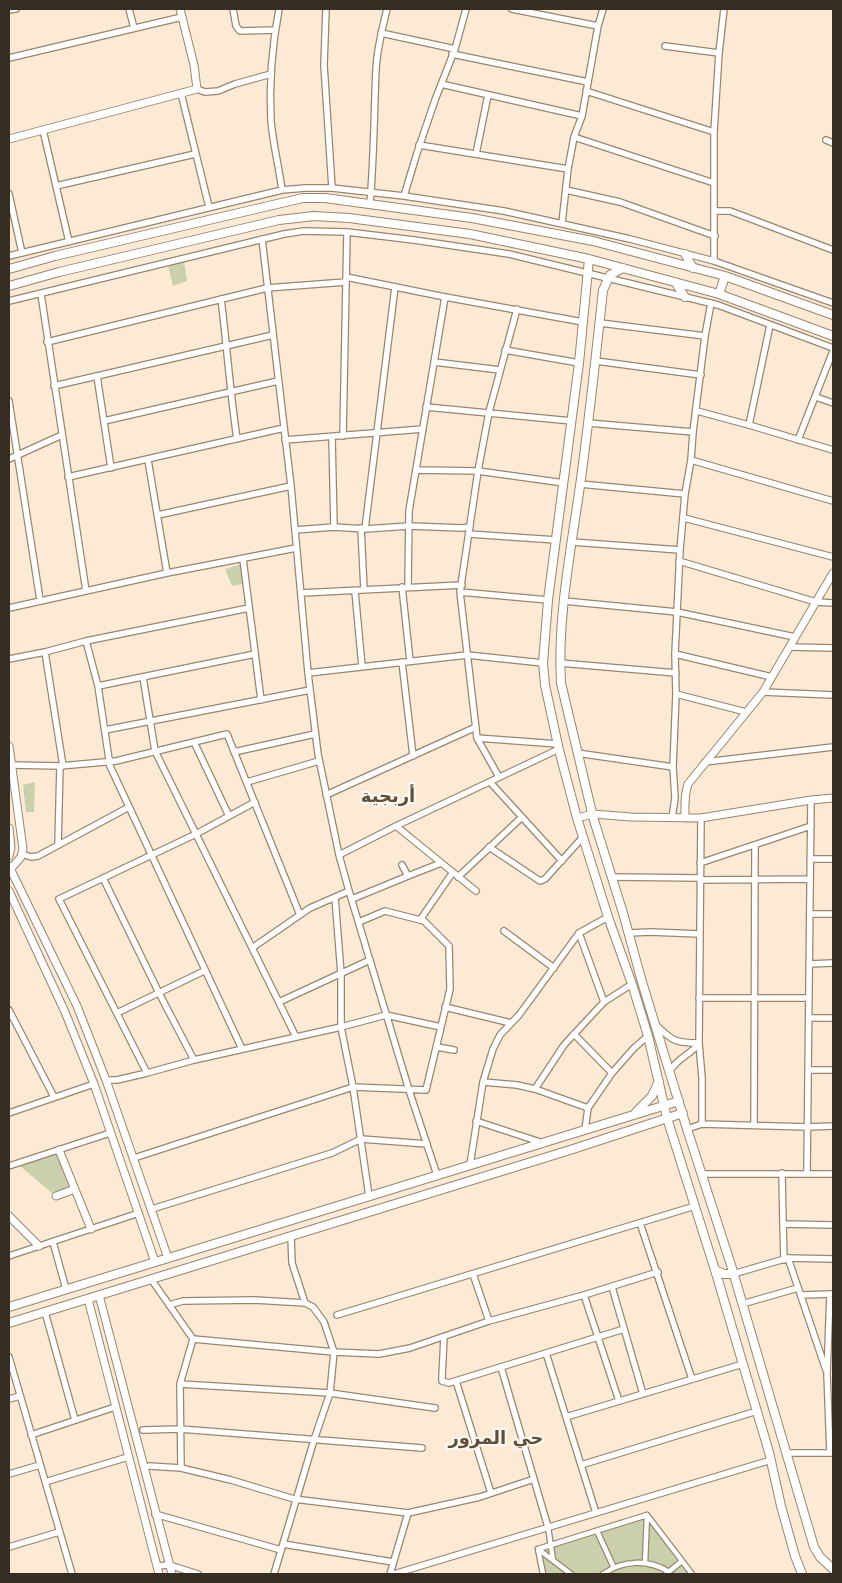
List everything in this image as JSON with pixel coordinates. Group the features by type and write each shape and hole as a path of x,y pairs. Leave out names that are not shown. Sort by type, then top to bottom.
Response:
{"main road":[{"path":"9,269 56,256 303,198 325,198 472,218 593,241 725,276 833,315"},
{"path":"9,286 279,220 314,216 372,220 470,234 589,260 719,294 833,336"},
{"path":"685,254 693,268"},
{"path":"589,260 579,363 548,600 543,663 545,685 577,818 648,1036 668,1118 757,1411 771,1460 781,1506 802,1574"},
{"path":"623,268 615,271 607,278 603,290 596,361 564,602 560,663 561,683 593,814 642,982 733,1274 814,1547 820,1557 833,1569"},
{"path":"719,294 725,276"},
{"path":"675,282 685,297"},
{"path":"585,310 601,312"},
{"path":"632,1115 652,1096 659,1079"},
{"path":"9,1307 679,1101"},
{"path":"9,1323 382,1209 682,1113"},
{"path":"606,1123 610,1137"},
{"path":"642,1126 661,1126 670,1133 677,1146"},
{"path":"373,1195 372,1203 377,1208 382,1209"},
{"path":"344,1204 349,1204 354,1208 354,1213 350,1218"},
{"path":"715,1270 724,1274 733,1274"}],"street":[{"path":"9,10 16,9"},
{"path":"129,9 134,28"},
{"path":"180,9 194,65 196,89"},
{"path":"233,9 237,30 240,32 275,30"},
{"path":"279,9 271,74 272,123 282,190"},
{"path":"326,9 324,65 332,188"},
{"path":"370,203 375,134 376,68 387,9"},
{"path":"404,196 419,145 453,52 466,9"},
{"path":"512,9 598,26"},
{"path":"562,224 568,169 574,137 582,116 598,26 603,9"},
{"path":"714,261 714,132 724,9"},
{"path":"9,58 182,17"},
{"path":"381,33 453,52 588,82"},
{"path":"665,46 719,53"},
{"path":"9,138 196,89 205,92 218,91 271,74"},
{"path":"441,84 582,116"},
{"path":"586,91 714,132"},
{"path":"182,93 209,207"},
{"path":"476,154 488,95"},
{"path":"44,130 69,242"},
{"path":"574,137 714,183"},
{"path":"826,140 833,143"},
{"path":"419,145 568,169"},
{"path":"56,186 195,154"},
{"path":"9,256 282,190 332,188 404,196 504,211 630,239 714,261 833,303"},
{"path":"566,190 620,202 715,236"},
{"path":"9,196 22,253"},
{"path":"714,211 730,211 833,250"},
{"path":"161,220 163,231"},
{"path":"9,301 262,239 304,231 347,232 509,254 711,303 833,350 816,398 798,440"},
{"path":"343,436 347,232"},
{"path":"262,239 291,486 308,673 319,761 339,855 349,891 436,1175"},
{"path":"47,342 267,288 346,279 583,322"},
{"path":"364,590 363,528 377,434 395,287"},
{"path":"41,294 86,591"},
{"path":"410,661 405,587 409,511 445,296"},
{"path":"221,299 230,392 237,439"},
{"path":"672,818 675,798 673,767 679,561 685,494 711,303"},
{"path":"499,777 477,738 460,592 489,412 517,310"},
{"path":"600,323 705,336"},
{"path":"749,425 770,325"},
{"path":"54,386 273,335"},
{"path":"505,350 579,363"},
{"path":"596,361 701,375"},
{"path":"434,362 500,370"},
{"path":"97,376 111,468"},
{"path":"104,421 278,381"},
{"path":"816,398 833,403"},
{"path":"9,401 40,600"},
{"path":"426,406 572,421"},
{"path":"697,411 833,450"},
{"path":"588,424 693,432"},
{"path":"68,477 284,428"},
{"path":"285,440 332,438 422,429"},
{"path":"9,459 62,435"},
{"path":"332,438 334,527"},
{"path":"148,460 167,574"},
{"path":"691,460 833,501"},
{"path":"416,470 478,471 564,483"},
{"path":"580,484 685,494"},
{"path":"158,515 291,486"},
{"path":"684,518 833,557"},
{"path":"295,530 334,527 470,527"},
{"path":"469,534 556,540"},
{"path":"572,542 680,550"},
{"path":"9,608 296,548"},
{"path":"244,559 261,700"},
{"path":"679,561 816,602 833,603"},
{"path":"686,818 686,790 688,784 763,692 833,573"},
{"path":"302,593 462,585"},
{"path":"355,591 362,667"},
{"path":"460,592 548,600"},
{"path":"564,602 677,612 795,637"},
{"path":"9,659 86,641 249,608"},
{"path":"86,641 98,686 110,766 242,1049"},
{"path":"790,646 833,648"},
{"path":"45,652 61,766 58,846"},
{"path":"98,686 255,654"},
{"path":"675,654 772,677"},
{"path":"308,673 467,655 543,663"},
{"path":"402,662 413,756"},
{"path":"560,663 676,673"},
{"path":"144,677 154,751 296,1037"},
{"path":"105,730 310,690"},
{"path":"763,692 833,695"},
{"path":"676,694 746,712"},
{"path":"326,795 476,728"},
{"path":"11,764 61,766 109,762 227,734 300,915"},
{"path":"234,752 315,734"},
{"path":"477,738 559,747"},
{"path":"194,742 229,816"},
{"path":"339,855 559,747"},
{"path":"705,762 833,747"},
{"path":"9,748 23,849 21,857 9,869 77,1006 106,1080 168,1258"},
{"path":"577,753 673,767"},
{"path":"247,782 319,761"},
{"path":"490,782 562,861"},
{"path":"577,818 593,814 631,817 701,818 833,798"},
{"path":"807,1173 811,800"},
{"path":"147,1073 59,899 196,834 255,802"},
{"path":"22,854 31,857 38,856 129,807"},
{"path":"420,920 455,874 522,817"},
{"path":"701,818 699,1043 702,1078 702,1124"},
{"path":"396,826 476,891"},
{"path":"700,863 811,826"},
{"path":"9,828 12,848 9,856"},
{"path":"489,847 540,881 545,879 583,838"},
{"path":"754,844 754,1124"},
{"path":"810,859 833,859"},
{"path":"352,899 441,863"},
{"path":"402,865 408,876"},
{"path":"612,877 754,880 810,879"},
{"path":"103,878 158,993 194,1060"},
{"path":"9,891 65,1012 94,1084 155,1262"},
{"path":"252,948 310,908 349,891"},
{"path":"335,898 341,974 341,1027 373,1195"},
{"path":"134,1158 353,1087 426,1090 450,989 449,946 424,921 385,911 358,922"},
{"path":"810,914 833,914"},
{"path":"470,1165 483,1082 493,1049 500,1035 519,1015 578,934 608,917"},
{"path":"504,931 554,968"},
{"path":"629,933 700,934"},
{"path":"578,934 604,1002"},
{"path":"279,1002 370,960"},
{"path":"809,964 833,964"},
{"path":"117,1013 204,971"},
{"path":"535,1089 564,1045 574,1034 604,1002 632,984"},
{"path":"699,998 809,998"},
{"path":"446,1008 511,1023"},
{"path":"9,1010 54,1098"},
{"path":"106,1080 117,1080 386,1015 441,1027"},
{"path":"809,1018 833,1018"},
{"path":"656,1025 668,1036 680,1042 686,1044 699,1043"},
{"path":"574,1034 612,1074"},
{"path":"584,1130 588,1108 612,1074 634,1048 648,1036"},
{"path":"670,1071 681,1058 693,1052 699,1043"},
{"path":"437,1047 454,1050"},
{"path":"808,1070 833,1070"},
{"path":"483,1082 517,1085 535,1089 588,1108"},
{"path":"9,1112 94,1084"},
{"path":"476,1121 543,1142"},
{"path":"687,1129 702,1124 833,1126"},
{"path":"9,1166 110,1133"},
{"path":"152,1209 332,1152 361,1139 426,1144"},
{"path":"59,1150 91,1229"},
{"path":"782,1173 786,1259 801,1295 827,1374"},
{"path":"701,1174 833,1174"},
{"path":"56,1196 75,1189"},
{"path":"337,1315 695,1206"},
{"path":"9,1256 139,1213"},
{"path":"9,1216 39,1246"},
{"path":"640,1223 658,1272 692,1379"},
{"path":"783,1224 833,1225"},
{"path":"290,1236 292,1263 305,1303"},
{"path":"53,1242 66,1289"},
{"path":"733,1274 786,1259 833,1259"},
{"path":"151,1279 193,1339 334,1352 379,1354 410,1348 489,1321 658,1272"},
{"path":"473,1274 489,1321"},
{"path":"612,1286 643,1394"},
{"path":"742,1304 798,1288"},
{"path":"786,1453 832,1453 827,1374 832,1294 801,1295"},
{"path":"99,1295 172,1574"},
{"path":"584,1295 619,1401"},
{"path":"88,1299 159,1574"},
{"path":"169,1305 183,1301 256,1300 305,1303 314,1307 324,1322 334,1352 330,1393 274,1574"},
{"path":"45,1312 75,1420"},
{"path":"444,1337 442,1381 450,1383 624,1330"},
{"path":"181,1468 180,1384 193,1339"},
{"path":"546,1353 596,1513"},
{"path":"9,1357 72,1574"},
{"path":"566,1417 743,1364"},
{"path":"501,1367 548,1527 553,1560"},
{"path":"456,1381 491,1493"},
{"path":"180,1384 330,1393 434,1408"},
{"path":"9,1400 20,1396"},
{"path":"31,1435 115,1407"},
{"path":"581,1464 757,1411"},
{"path":"143,1430 180,1429 422,1448"},
{"path":"45,1482 128,1457"},
{"path":"394,1574 771,1460"},
{"path":"9,1474 40,1465"},
{"path":"149,1466 181,1468 296,1499 408,1512 491,1493 534,1479"},
{"path":"390,1574 408,1512"},
{"path":"155,1514 282,1547 393,1562"},
{"path":"538,1549 647,1515"},
{"path":"647,1515 692,1574"},
{"path":"645,1563 647,1515"},
{"path":"596,1531 614,1568"},
{"path":"9,1547 60,1532"},
{"path":"538,1549 572,1574"},
{"path":"538,1549 543,1574"},
{"path":"603,1574 629,1563 645,1563 662,1568 668,1573 682,1561"},
{"path":"157,1566 169,1565 198,1574"}],"green space":[{"path":"184,261 187,281 173,286 168,266"},
{"path":"241,564 243,584 232,586 225,569"},
{"path":"35,782 34,812 26,812 23,785"},
{"path":"58,1152 71,1187 52,1193 20,1166"},
{"path":"648,1514 695,1574 542,1574 537,1548"}],"district":[{"name":"أربجية","path":"388,797"},
{"name":"حي المرور","path":"496,1439"}]}
